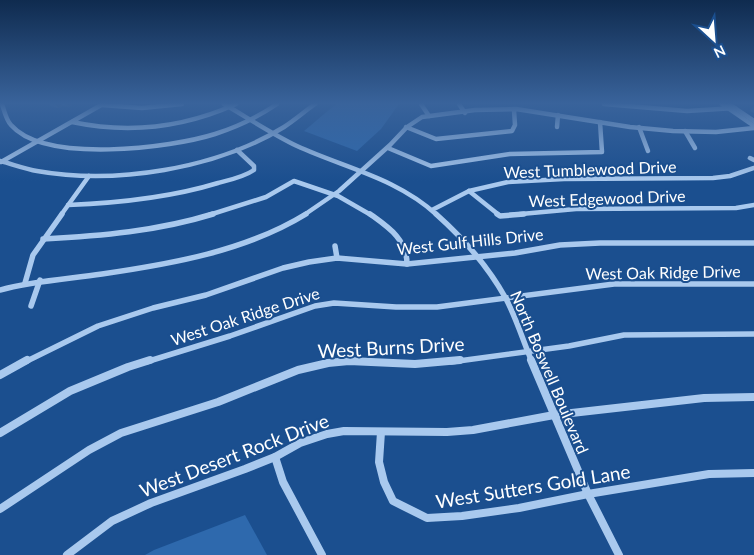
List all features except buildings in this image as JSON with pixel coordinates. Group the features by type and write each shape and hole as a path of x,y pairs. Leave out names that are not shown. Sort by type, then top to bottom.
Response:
{"street":[{"path":"20,130 38,141 85,150 139,149 206,137 225,130"},
{"path":"1,162 58,130"},
{"name":"North Boswell Boulevard","path":"267,130 297,146 362,170 393,184 432,210 461,238 477,257 505,298 588,494 619,555"},
{"path":"1,162 33,170 89,176 162,169 237,150 280,130"},
{"path":"0,290 40,280 144,267 214,251 285,225 318,207 388,148 404,130"},
{"path":"414,130 436,138 512,130"},
{"path":"388,148 431,166 510,154 602,152 601,130"},
{"path":"639,130 648,151"},
{"path":"672,130 723,133 739,130"},
{"path":"685,131 695,148"},
{"path":"68,205 116,203 155,197 216,184 254,170 254,166 237,150"},
{"name":"West Tumblewood Drive","path":"432,210 469,191 486,186 532,180 713,178 730,176 754,168"},
{"path":"25,283 31,260 42,240 89,176"},
{"path":"42,240 114,234 194,220 266,197 294,181 332,194 366,211 395,234 406,251 407,264"},
{"name":"West Edgewood Drive","path":"469,191 500,216 576,209 736,208 754,205"},
{"name":"West Gulf Hills Drive","path":"0,375 52,347 98,326 153,308 206,295 283,268 337,258 407,264 477,257 560,245 600,243 754,243"},
{"path":"335,246 337,258"},
{"path":"31,306 40,280"},
{"name":"West Oak Ridge Drive","path":"0,433 70,392 128,367 222,339 301,309 334,303 396,308 437,307 614,284 754,284"},
{"name":"West Burns Drive","path":"0,508 89,450 120,433 218,402 298,370 328,363 350,361 415,364 440,363 569,346 624,335 754,334"},
{"name":"West Desert Rock Drive","path":"67,555 112,521 151,503 275,457 300,443 327,434 344,432 431,433 474,430 554,416 704,398 754,397"},
{"name":"West Sutters Gold Lane","path":"381,432 379,462 384,482 393,502 427,518 462,516 519,508 588,494 709,474 754,472"},
{"path":"275,457 283,482 322,555"}],"shaded area":[{"path":"305,130 380,130 357,151 304,131"},
{"path":"245,515 267,555 145,555 154,550"}]}
